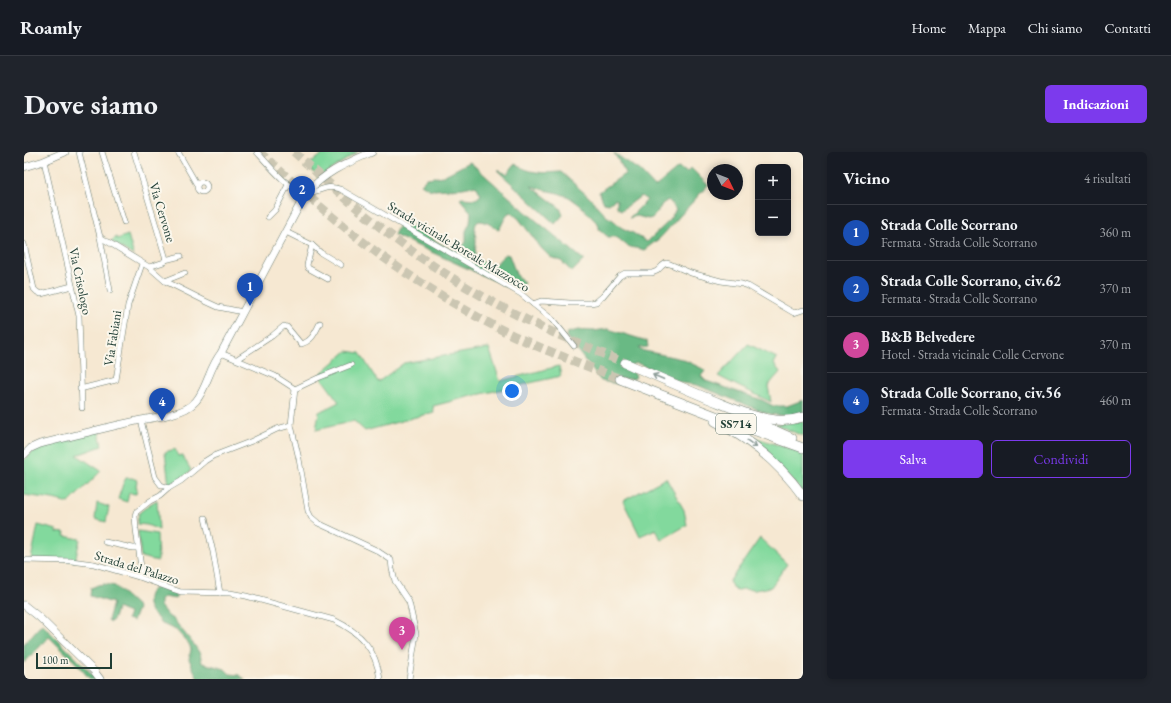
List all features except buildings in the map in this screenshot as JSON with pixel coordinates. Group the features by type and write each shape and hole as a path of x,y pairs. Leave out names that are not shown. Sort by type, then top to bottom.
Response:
{"highway":[{"name":"SS714","path":"625,363 690,391 763,426 803,442"},
{"name":"SS714","path":"620,379 803,448"},
{"path":"690,391 733,408 770,419 784,421 803,417"},
{"path":"669,398 718,422 750,442 777,465 803,496"}],"street":[{"path":"24,167 44,161 65,152"},
{"path":"79,152 100,237 110,290"},
{"path":"102,152 124,222"},
{"name":"Via Cervone","path":"134,152 165,260 149,267"},
{"path":"178,152 197,185"},
{"path":"257,152 288,185 306,193"},
{"path":"24,455 31,448 40,444 172,414 191,406 198,398 216,359 221,353 306,193 321,178 330,172 372,152"},
{"name":"Via Crisologo","path":"44,161 79,316 80,389 82,408"},
{"path":"268,218 275,210 288,185"},
{"name":"Strada vicinale Boreale Mazzocco","path":"306,193 328,187 340,189 522,294 533,304 541,301 570,303 596,302 620,276 625,273 652,273 657,271 666,263 691,273 721,281 742,284 794,313 803,310"},
{"path":"286,232 312,244 322,253 341,265"},
{"path":"100,237 149,267 165,281 218,307 243,312"},
{"path":"24,244 34,289 37,292 41,294 72,286"},
{"path":"312,244 307,265 308,268 328,279"},
{"path":"165,260 181,256"},
{"name":"Via Fabiani","path":"80,389 116,380 128,305 142,264"},
{"path":"165,281 185,273"},
{"path":"533,304 553,320 574,346"},
{"path":"237,359 272,336 284,326 288,327 301,344 306,343 313,337 320,324"},
{"path":"221,353 275,376 295,389"},
{"path":"295,389 351,365"},
{"path":"295,389 291,425 299,459 308,511 311,517 318,523 376,550 391,560 395,581 409,602 416,634 409,679"},
{"path":"141,420 155,477 161,485 169,488"},
{"path":"139,577 141,568 135,514 150,501 160,496 169,488 181,481 213,456 252,442 277,429 291,425"},
{"path":"205,518 220,593"},
{"path":"105,542 138,548"},
{"name":"Strada del Palazzo","path":"24,560 71,561 94,564 139,577 181,592 220,593 246,596 334,620 358,634 369,646 375,660 380,679"},
{"path":"24,605 39,617 94,671 100,679"}],"green space":[{"path":"322,152 358,152 318,178 308,165 323,154"},
{"path":"614,153 640,171 655,187 678,168 687,172 691,168 707,184 707,186 660,238 644,250 629,246 616,237 608,237 599,229 599,225 580,205 569,197 531,186 560,208 563,215 555,224 497,170 507,174 515,164 526,170 537,172 561,172 590,198 606,216 622,228 647,242 667,223 676,210 668,200 662,204 652,218 648,219 637,216 629,218 647,200 641,196 622,210 617,207 617,200 615,199 609,204 604,203 599,192 626,173"},
{"path":"470,162 526,212 584,260 572,272 561,261 550,257 519,219 511,212 507,214 500,228 497,229 484,222 478,222 475,228 475,256 484,263 495,265 505,254 509,255 516,274 524,283 519,292 394,235 401,221 418,229 447,247 456,250 462,247 466,242 466,231 470,223 471,212 460,199 476,199 481,195 477,187 473,186 434,190 421,184 427,178 443,176"},
{"path":"128,235 134,256 111,241 117,237 117,239"},
{"path":"608,329 647,341 648,347 639,348 640,350 682,359 703,369 705,371 701,376 706,381 762,400 773,406 787,406 803,400 803,413 784,416 766,413 697,385 682,383 637,363 624,367 634,373 636,377 634,379 620,379 618,384 601,381 566,336 567,333 578,330 593,331"},
{"path":"748,344 777,358 774,364 780,372 768,386 771,402 718,376"},
{"path":"489,348 500,381 559,366 561,376 433,406 434,412 365,431 354,421 316,430 319,412 339,402 319,375 347,351 360,353 378,382 404,363"},
{"path":"803,421 803,436 775,424"},
{"path":"99,431 102,446 77,455 101,471 69,503 24,495 24,460 31,453 50,444"},
{"path":"745,434 803,452 803,492"},
{"path":"175,449 178,456 182,455 191,470 183,478 169,486 165,452"},
{"path":"126,478 137,480 136,494 129,493 127,502 118,499"},
{"path":"666,478 684,510 687,525 661,540 656,529 640,536 623,501"},
{"path":"157,500 159,530 147,525 137,524 139,513"},
{"path":"97,503 109,507 106,522 95,519"},
{"path":"38,525 57,530 56,532 65,533 64,536 80,539 75,561 31,559"},
{"path":"138,531 157,534 158,561 141,557"},
{"path":"760,538 787,564 771,587 755,590 742,589 736,591 729,582"},
{"path":"104,584 115,586 137,606 138,608 133,621 127,619 129,613 117,608 111,622 108,620 113,603 90,596 91,588"},
{"path":"157,587 174,593 176,596 176,599 164,597 160,600 160,606 168,616 174,620 195,646 200,654 202,663 225,669 230,674 239,675 245,679 198,679 189,659 191,649 189,644 176,630 160,623 149,608 149,593"},
{"path":"42,624 97,679 90,679 49,637 24,663 24,644"}],"tunnel":[{"path":"259,152 312,200 367,245 434,291 477,317 506,332 546,350 620,379"},
{"path":"294,152 387,233 446,274 527,320 625,363"}],"place":[{"name":"Strada Colle Scorrano, civ.62","path":"302,209"},
{"name":"Strada Colle Scorrano","path":"250,306"},
{"name":"Strada Colle Scorrano, civ.56","path":"162,421"},
{"name":"B&B Belvedere","path":"402,650"}]}
